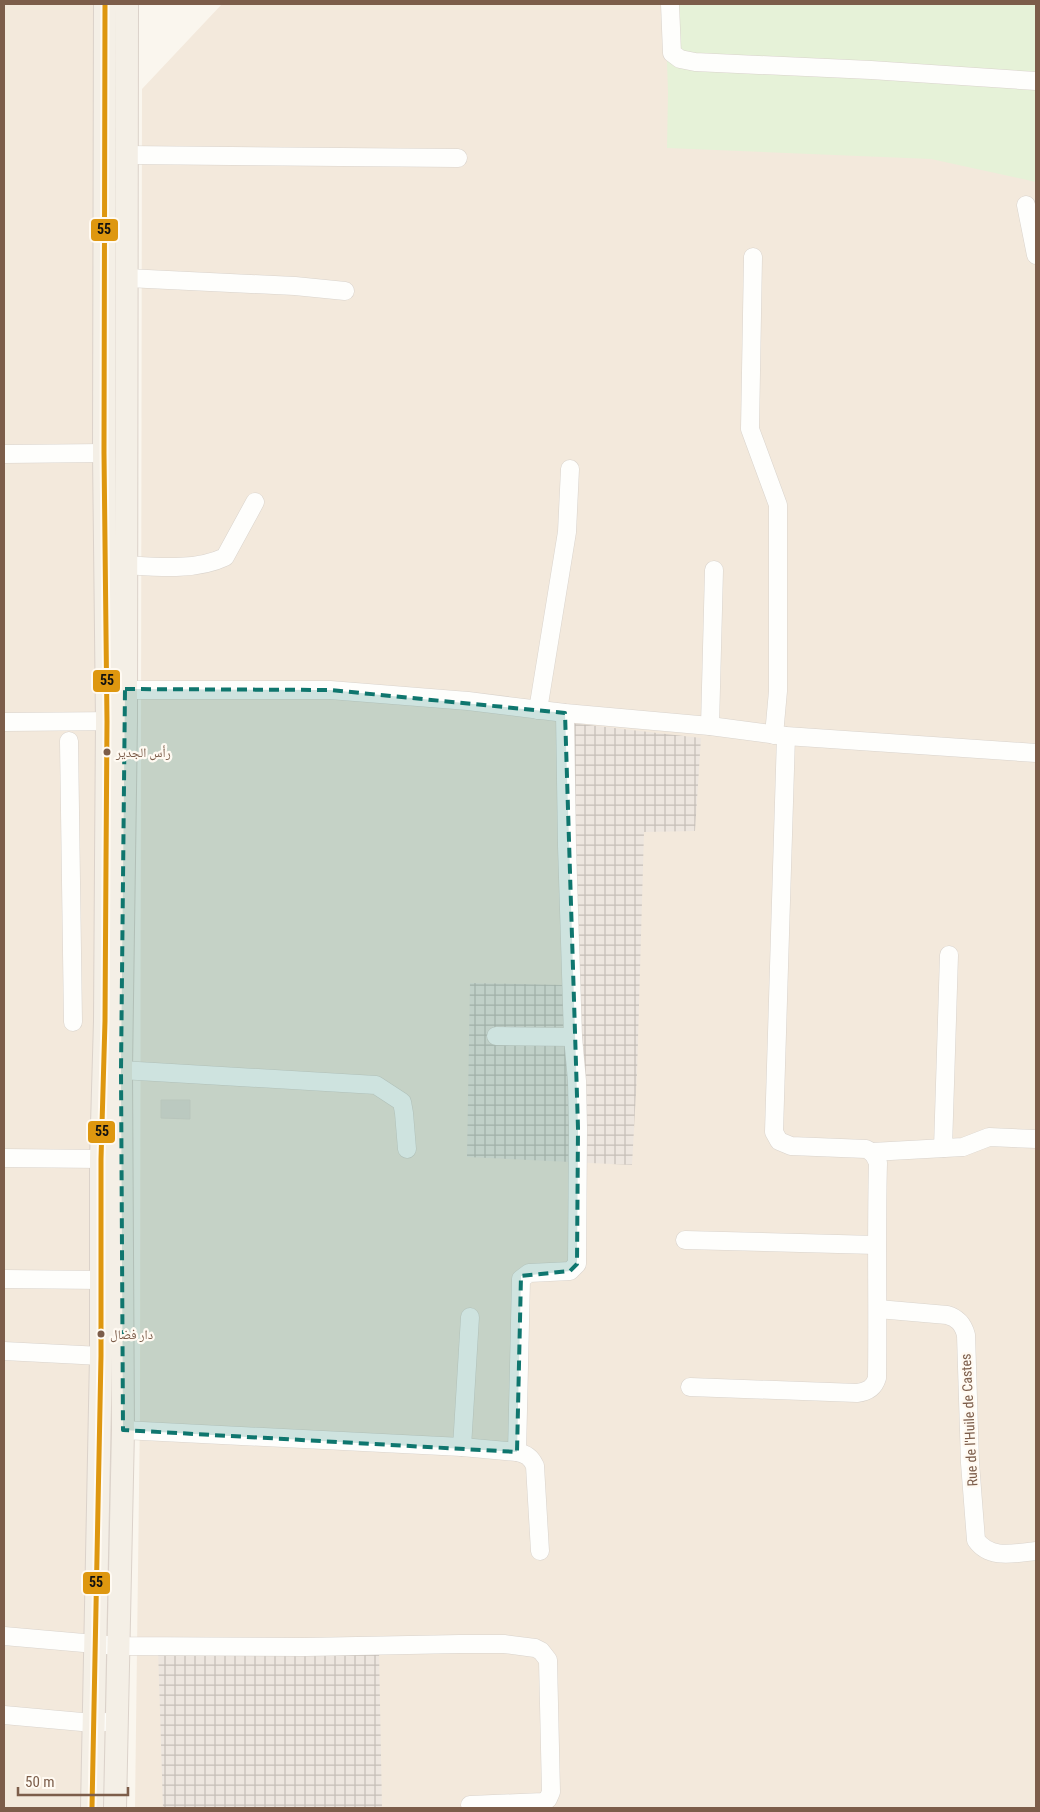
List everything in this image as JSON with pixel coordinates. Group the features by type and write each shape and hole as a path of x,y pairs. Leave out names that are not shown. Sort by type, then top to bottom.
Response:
{"main road":[{"path":"105,4 104,453 116,690 121,1070 122,1430 115,1808"},
{"path":"116,690 125,565 127,4"},
{"path":"92,1808 102,1356 101,1159 116,721"}],"street":[{"path":"670,4 672,53 680,59 695,62 881,70 1036,81"},
{"path":"127,155 458,158"},
{"path":"1026,205 1036,255"},
{"path":"690,1387 857,1393 866,1392 875,1384 877,1378 878,1309 876,1245 878,1163 876,1156 866,1149 791,1146 779,1141 774,1132 780,735 778,691 778,505 750,429 753,257"},
{"path":"127,278 295,286 345,291"},
{"path":"4,454 104,453"},
{"path":"538,710 567,532 570,469"},
{"path":"125,565 190,566 219,560 225,557 256,502"},
{"path":"710,726 714,570"},
{"path":"116,690 330,690 468,701 780,735 1036,753"},
{"path":"517,1452 521,1279 528,1273 570,1271 577,1264 577,1081 573,1037 566,846 565,713"},
{"path":"4,722 116,721"},
{"path":"69,741 73,1022"},
{"path":"943,1148 949,955"},
{"path":"496,1036 573,1037"},
{"path":"121,1070 376,1085 402,1102 406,1149"},
{"path":"872,1152 963,1148 989,1137 1036,1139"},
{"path":"4,1158 101,1159"},
{"path":"685,1240 876,1245"},
{"path":"4,1279 102,1280"},
{"name":"Rue de l'Huile de Castes","path":"878,1309 954,1316 961,1324 966,1335 970,1463 976,1540 980,1546 992,1552 1002,1554 1036,1551"},
{"path":"462,1447 470,1317"},
{"path":"4,1351 102,1356"},
{"path":"122,1430 462,1447 525,1454 532,1459 535,1466 540,1552"},
{"path":"4,1636 118,1646 305,1647 504,1644 535,1648 541,1651 548,1660 551,1792 548,1799 543,1802 470,1805"},
{"path":"4,1715 93,1723 116,1722"}],"highlighted area":[{"path":"125,689 330,690 565,713 578,1128 577,1264 570,1271 521,1276 517,1452 123,1430 121,1070"}],"shaded area":[{"path":"4,4 99,4 99,729 89,1808 4,1808"},
{"path":"222,4 1036,4 1036,1808 135,1808 140,1412 142,89"},
{"path":"562,722 701,738 695,831 644,832 637,1074 632,1165 467,1157 470,983 565,985"},
{"path":"158,1647 379,1650 382,1808 163,1808"}],"green space":[{"path":"665,4 1036,4 1036,182 931,159 667,148 668,92"}],"building":[{"path":"161,1100 190,1100 190,1119 161,1118"}],"transit line":[{"name":"55","path":"92,1808 101,1356 101,1159 105,1021 107,721 104,453 105,4"}],"place":[{"name":"رأس الجدير","path":"107,752"},
{"name":"دار فضال","path":"101,1334"}]}
